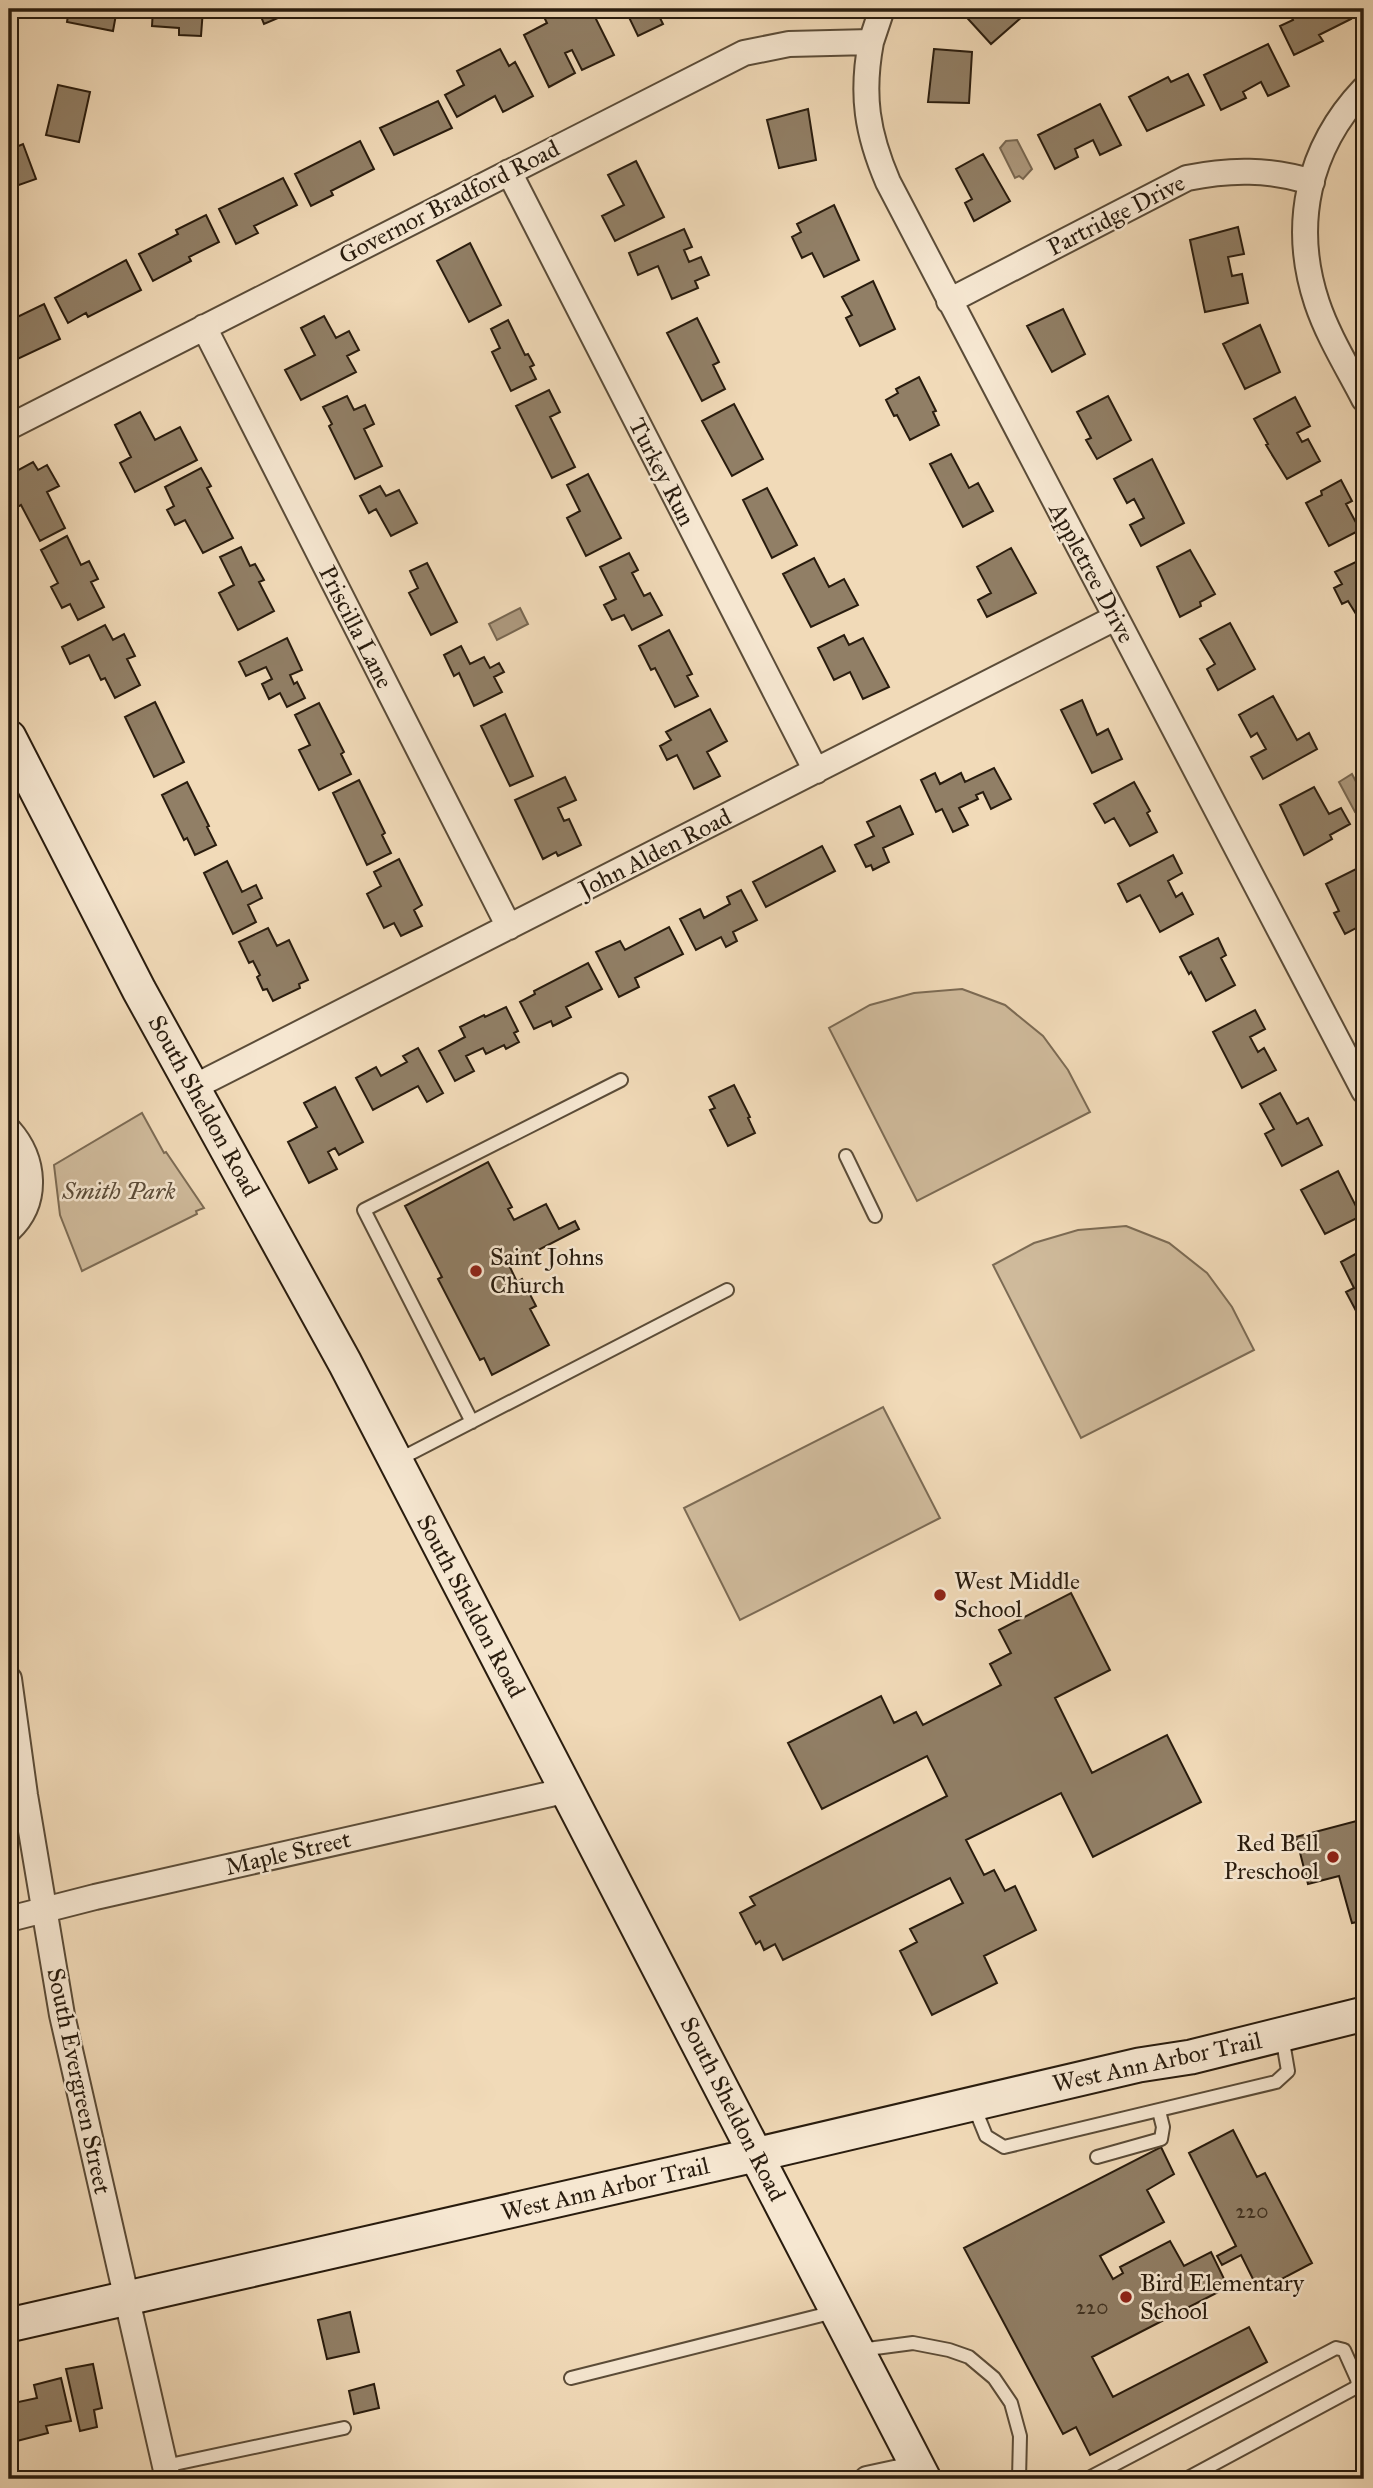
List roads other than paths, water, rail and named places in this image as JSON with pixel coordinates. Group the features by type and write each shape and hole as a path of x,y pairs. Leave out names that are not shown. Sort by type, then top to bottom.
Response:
{"main road":[{"name":"South Sheldon Road","path":"9,737 139,990 396,1461 921,2473"},
{"name":"West Ann Arbor Trail","path":"9,2325 1139,2065 1191,2057 1364,2014"}],"street":[{"path":"871,42 882,9"},
{"name":"Governor Bradford Road","path":"9,427 744,53 789,44 871,42"},
{"name":"Appletree Drive","path":"871,42 865,94 868,123 875,151 888,182 1364,1091"},
{"path":"1364,89 1332,131 1320,155 1304,215 1304,244 1317,304 1364,399"},
{"name":"Partridge Drive","path":"949,301 1187,177 1221,171 1251,171 1283,173 1311,182"},
{"name":"Turkey Run","path":"509,172 816,771"},
{"name":"Priscilla Lane","path":"204,327 509,928"},
{"name":"John Alden Road","path":"194,1087 1115,618"},
{"path":"9,1130 25,1154 30,1183 22,1214 9,1230"},
{"name":"South Evergreen Street","path":"9,1679 12,1724 62,2015 166,2473"},
{"name":"Maple Street","path":"9,1919 568,1790"},
{"path":"867,2479 921,2473"}],"lane":[{"path":"472,1422 364,1210 621,1080"},
{"path":"846,1156 876,1216"},
{"path":"396,1461 727,1290"},
{"path":"973,2103 986,2136 1004,2147 1276,2082 1288,2071 1282,2035"},
{"path":"1097,2157 1161,2140 1163,2127 1159,2110"},
{"path":"571,2378 838,2311"},
{"path":"858,2350 912,2343 969,2357 994,2378 1011,2403 1020,2436 1019,2479"},
{"path":"1087,2479 1336,2348 1344,2350 1357,2379 1355,2388 1186,2479"},
{"path":"166,2473 344,2428"}],"place":[{"name":"Saint Johns Church","path":"476,1271"},
{"name":"West Middle School","path":"940,1595"},
{"name":"Red Bell Preschool","path":"1333,1857"},
{"name":"Bird Elementary School","path":"1126,2297"}],"park label":[{"name":"Smith Park","path":"119,1191"}]}
